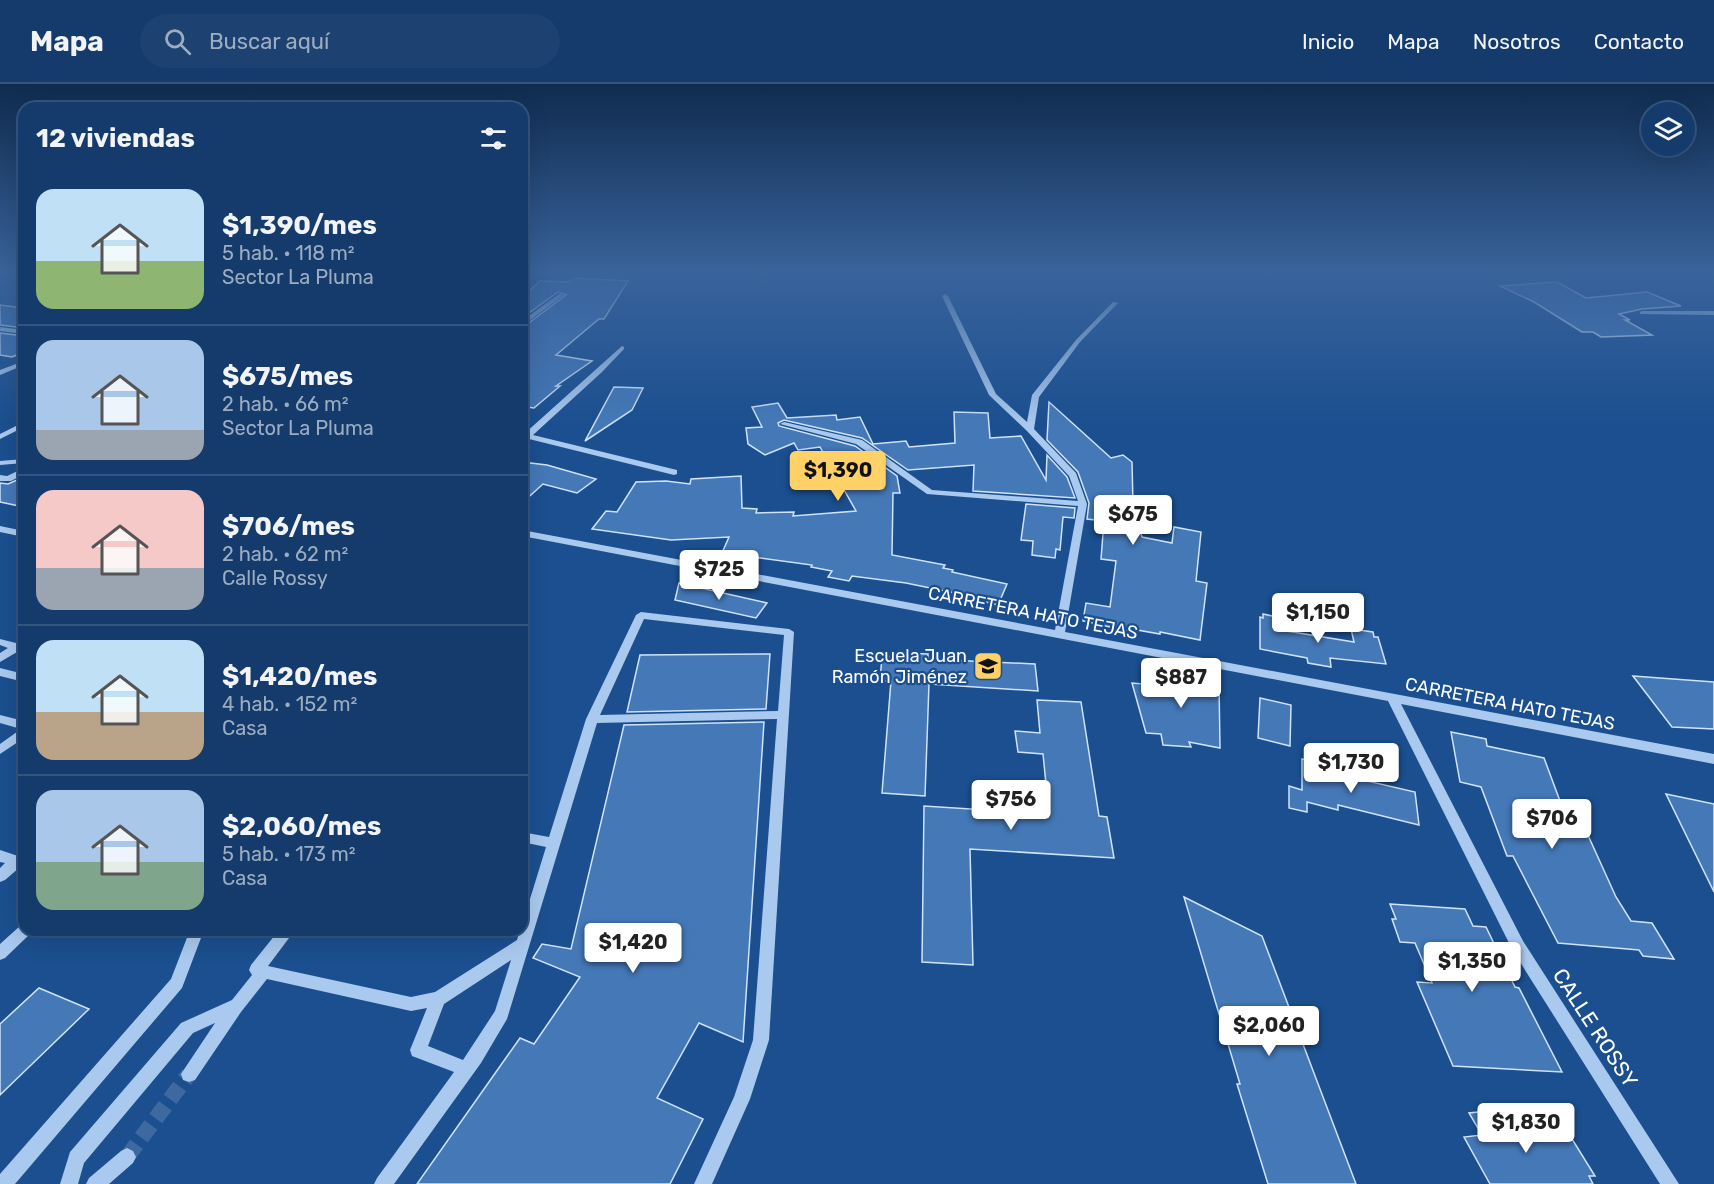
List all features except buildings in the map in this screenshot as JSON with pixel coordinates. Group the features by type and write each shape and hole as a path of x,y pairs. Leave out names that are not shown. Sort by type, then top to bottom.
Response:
{"street":[{"path":"958,322 993,395 1030,429 1073,476 1083,504 1059,635"},
{"path":"1030,429 1035,397 1078,341 1096,322"},
{"path":"0,329 18,331"},
{"path":"528,434 600,371 622,348"},
{"path":"0,373 18,366"},
{"path":"784,424 859,442 930,492 1083,504"},
{"path":"0,437 18,427"},
{"path":"0,430 18,434"},
{"path":"528,439 674,472"},
{"path":"0,463 18,462"},
{"path":"0,478 8,479 18,474"},
{"path":"0,529 18,533"},
{"name":"CARRETERA HATO TEJAS","path":"528,534 1714,759"},
{"path":"528,933 553,843 592,719 641,615 789,632 761,1040 742,1099 703,1184"},
{"path":"0,642 18,645"},
{"path":"0,658 18,647"},
{"path":"0,672 18,676"},
{"name":"CALLE ROSSY","path":"1393,699 1518,946 1670,1184"},
{"path":"592,719 783,715"},
{"path":"0,718 18,723"},
{"path":"0,750 18,736"},
{"path":"528,838 553,843"},
{"path":"0,856 18,861"},
{"path":"0,876 18,864"},
{"path":"0,953 18,936"},
{"path":"3,1184 177,983 195,936"},
{"path":"283,936 256,970 411,1004 438,999 525,944"},
{"path":"383,1184 466,1070 502,1014 527,936"},
{"path":"189,1074 263,972"},
{"path":"438,999 418,1050 466,1070"},
{"path":"69,1184 76,1158 187,1028 237,1006"},
{"path":"95,1184 127,1157"}],"tunnel":[{"path":"127,1157 189,1074"}],"place":[{"name":"Escuela Juan Ramón Jiménez","path":"988,666"}]}
